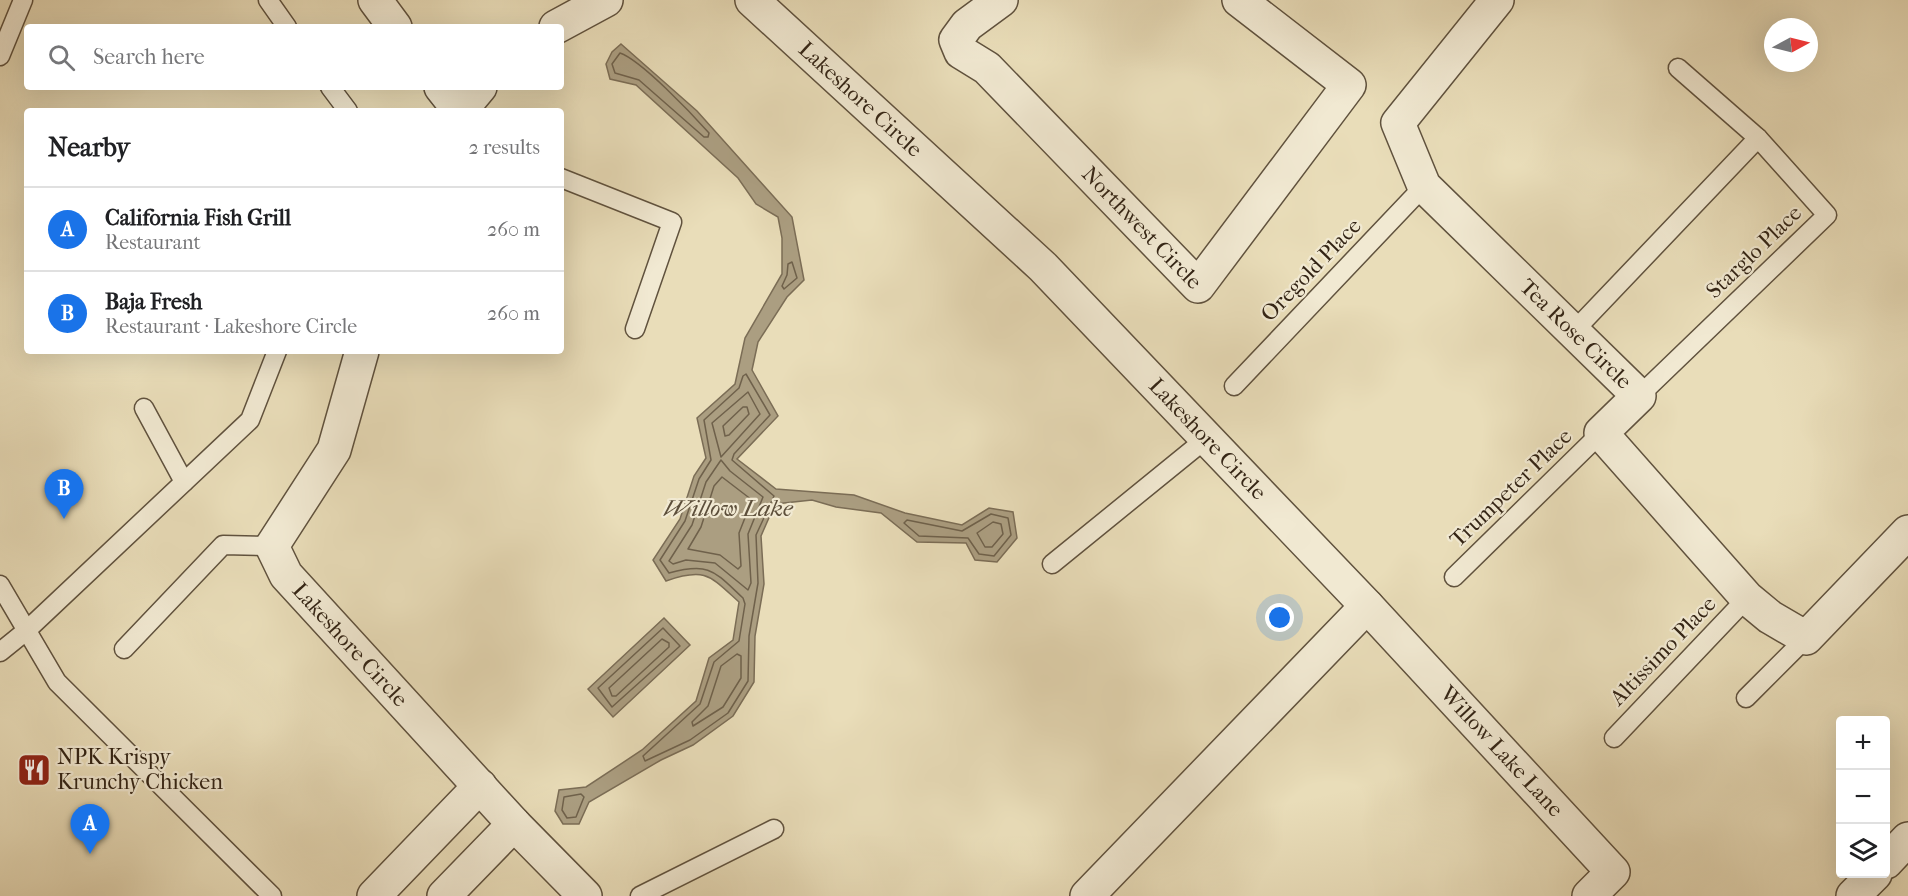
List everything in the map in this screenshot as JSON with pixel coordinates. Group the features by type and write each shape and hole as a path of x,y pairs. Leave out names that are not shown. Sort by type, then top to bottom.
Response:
{"street":[{"path":"375,0 393,24"},
{"path":"562,24 606,0"},
{"name":"Lakeshore Circle","path":"752,0 1043,267 1367,606"},
{"name":"Northwest Circle","path":"1001,0 967,25 956,40 961,52 987,68 1198,286 1349,85 1239,0"},
{"name":"Tea Rose Circle","path":"1497,0 1398,123 1424,186 1639,396 1601,433"},
{"path":"443,90 458,108"},
{"path":"462,108 478,90"},
{"path":"272,546 334,450 361,354"},
{"path":"1601,433 1747,598 1770,617 1806,639 1908,532"},
{"name":"Lakeshore Circle","path":"272,546 286,575 514,824 585,896"},
{"path":"1087,896 1367,606"},
{"name":"Willow Lake Lane","path":"1367,606 1613,872 1590,896"},
{"path":"374,896 480,786"},
{"path":"444,896 514,824"},
{"path":"1890,858 1908,839"},
{"path":"1853,896 1870,878"}],"lane":[{"path":"0,56 22,0"},
{"path":"268,0 285,24"},
{"name":"Starglo Place","path":"1639,396 1827,214 1758,138 1678,68"},
{"path":"332,90 346,108"},
{"path":"1574,331 1758,138"},
{"path":"564,179 672,222 635,329"},
{"name":"Oregold Place","path":"1234,386 1424,186"},
{"path":"0,652 26,631 250,420 276,354"},
{"path":"144,408 184,482"},
{"name":"Trumpeter Place","path":"1454,577 1601,433"},
{"path":"1052,564 1207,438"},
{"path":"124,649 223,545 272,546"},
{"path":"0,585 57,682 272,896"},
{"name":"Altissimo Place","path":"1614,738 1747,598"},
{"path":"1746,698 1806,639"},
{"path":"640,896 774,829"}],"water":[{"name":"Willow Lake","path":"621,44 697,111 792,217 804,280 787,297 758,342 752,370 778,416 737,459 776,489 854,495 905,513 962,525 989,508 1013,512 1017,538 997,562 975,560 966,543 917,542 881,513 836,507 812,500 775,504 761,536 764,584 755,636 754,682 733,716 693,745 661,760 589,802 579,824 563,824 555,811 559,790 586,787 642,750 696,701 709,658 733,640 739,602 707,576 690,575 666,581 653,560 680,519 694,476 706,458 697,418 735,384 745,338 782,274 782,238 778,217 756,204 738,178 636,85 610,79 606,64 612,52"},
{"path":"664,618 690,645 613,717 588,689"}],"place":[{"name":"Baja Fresh","path":"64,519"},
{"name":"NPK Krispy Krunchy Chicken","path":"34,770"},
{"name":"California Fish Grill","path":"90,854"}]}
